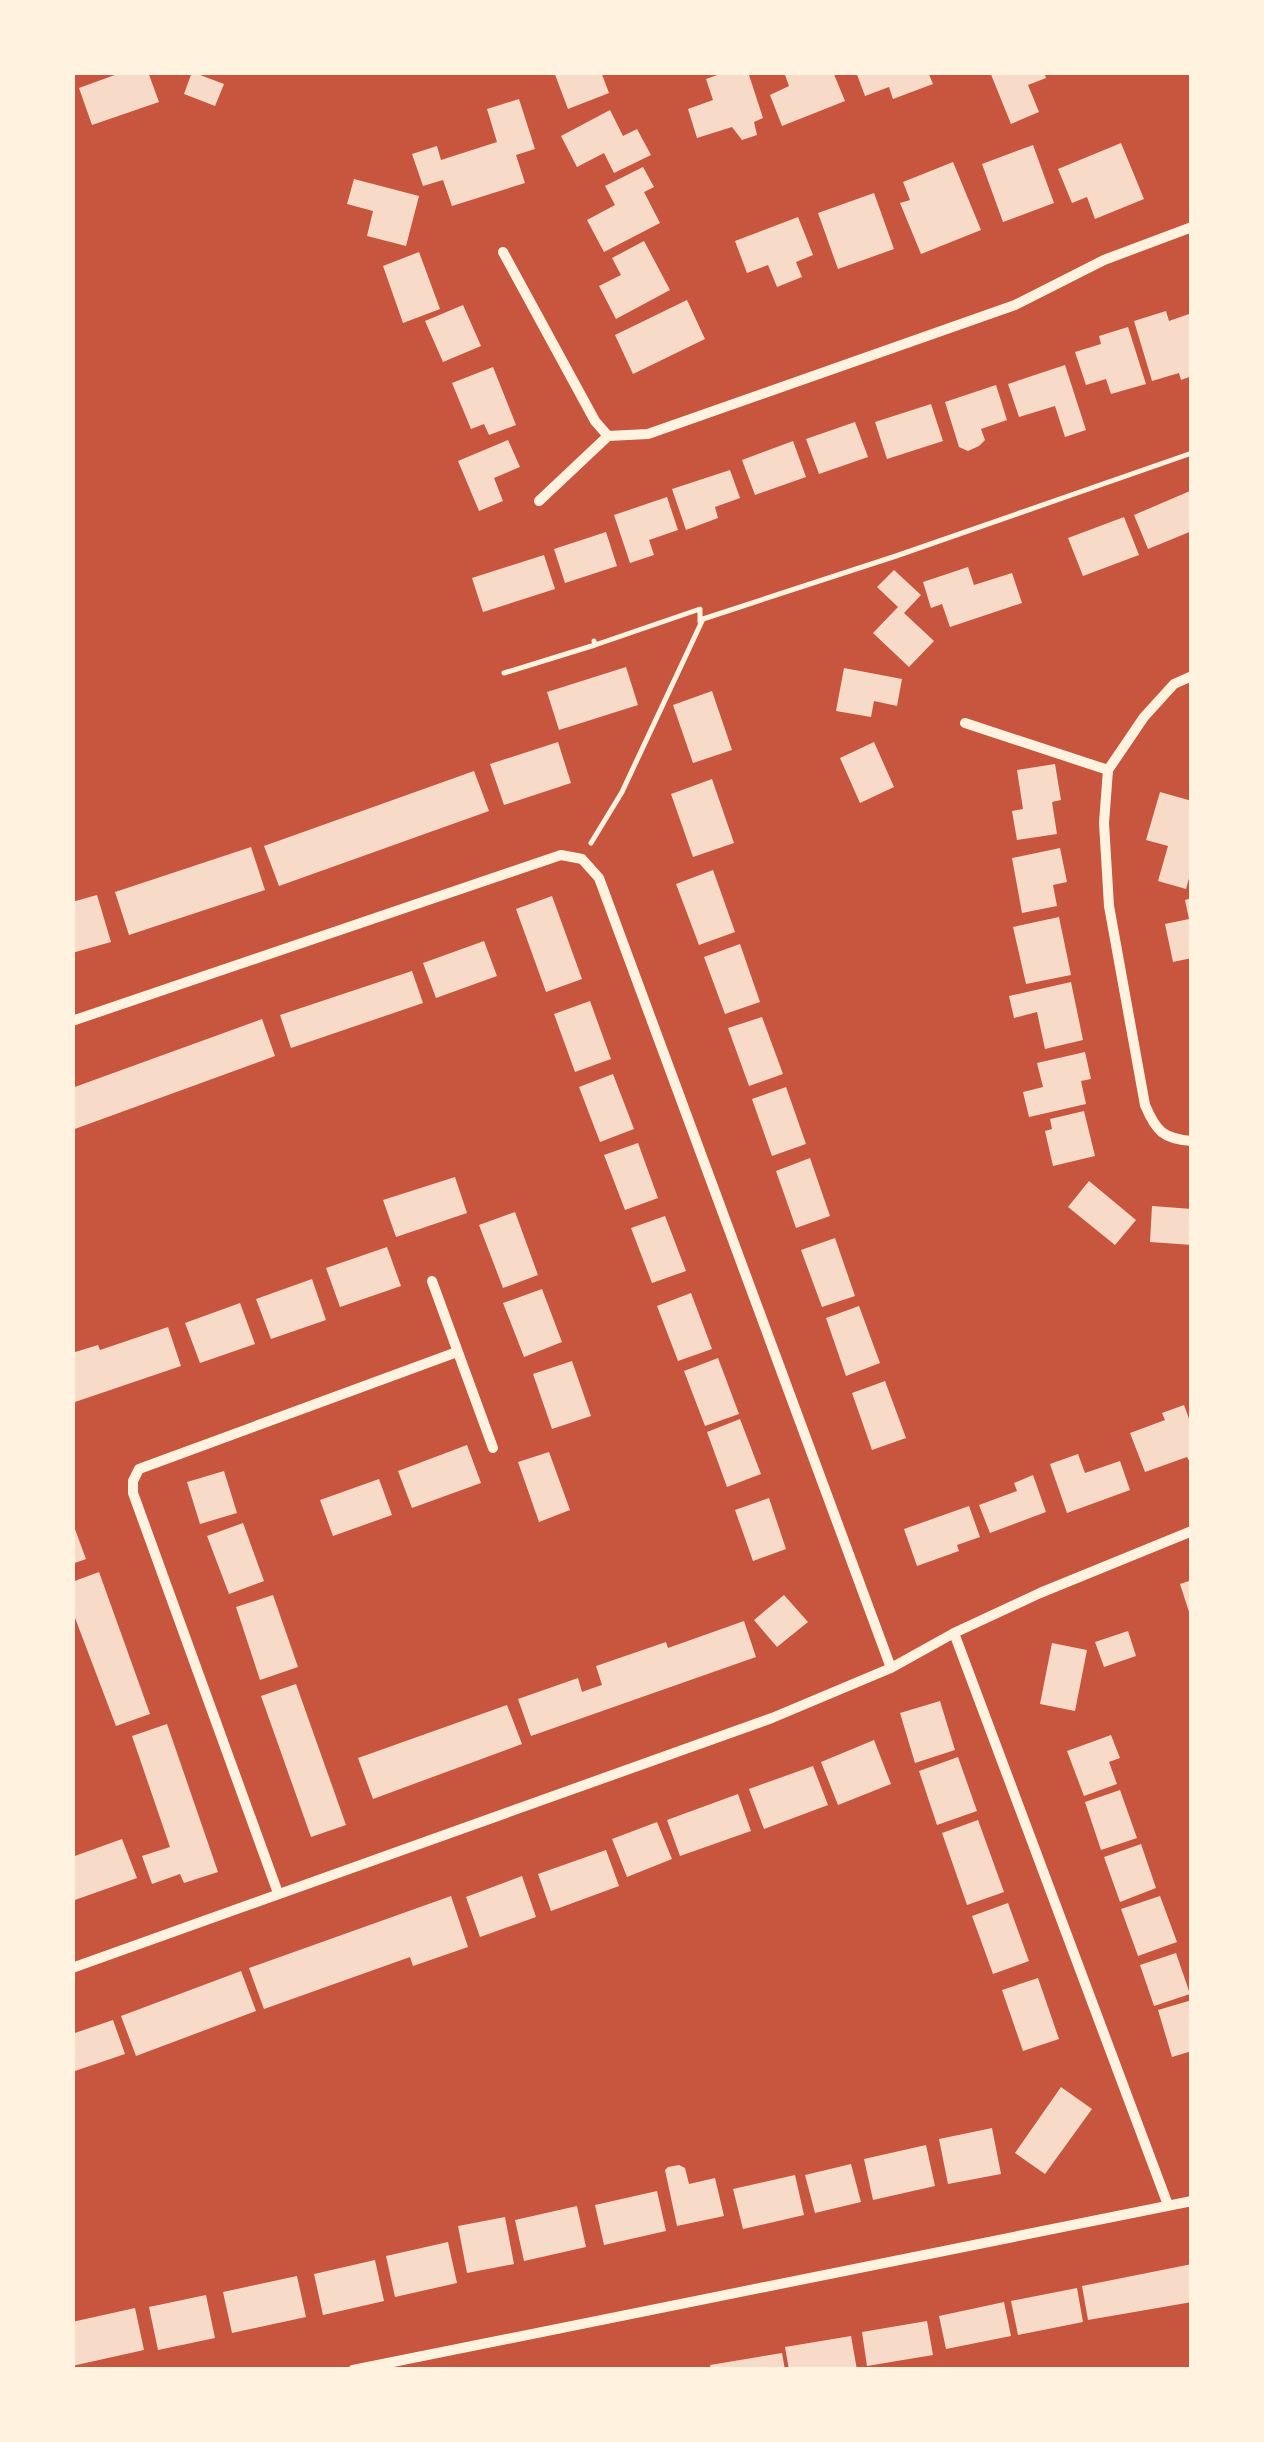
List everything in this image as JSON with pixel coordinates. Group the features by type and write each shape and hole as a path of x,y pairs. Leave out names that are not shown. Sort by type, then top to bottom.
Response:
{"street":[{"path":"539,501 608,436 648,434 1014,305 1104,260 1192,228"},
{"path":"504,252 595,421 608,436"},
{"path":"1192,676 1174,684 1144,717 1108,770 1104,823 1109,906 1145,1105 1152,1123 1172,1139 1192,1141"},
{"path":"965,722 1108,770"},
{"path":"72,1021 562,855 582,859 599,878 891,1668"},
{"path":"432,1281 494,1448"},
{"path":"278,1892 132,1482 140,1470 456,1352"},
{"path":"72,1968 772,1718 891,1668 1040,1592 1192,1531"},
{"path":"954,1634 1168,2205"},
{"path":"353,2370 1192,2200"}],"path":[{"path":"582,859 622,792 703,618 1192,454"},
{"path":"504,674 700,609 700,625"}],"building":[{"path":"123,72 148,72 159,102 92,125 79,88"},
{"path":"192,72 224,84 215,106 184,94"},
{"path":"554,72 601,72 609,93 568,109"},
{"path":"726,72 748,72 763,118 754,122 757,135 742,140 732,127 697,138 688,109 713,100 706,79"},
{"path":"784,72 833,72 845,101 782,126 770,95 789,86"},
{"path":"856,72 928,72 933,84 893,99 889,87 865,96"},
{"path":"990,72 1044,72 1046,78 1028,85 1039,112 1011,124"},
{"path":"519,99 535,149 516,155 525,183 452,206 443,180 423,186 412,154 437,146 441,160 497,142 487,109"},
{"path":"610,110 623,136 637,129 651,155 614,173 604,153 577,167 561,136"},
{"path":"1121,143 1144,199 1095,219 1087,197 1072,203 1058,169"},
{"path":"1033,145 1054,203 1003,222 982,164"},
{"path":"953,162 981,230 921,254 900,203 910,200 903,182"},
{"path":"643,167 654,187 644,192 660,223 604,252 587,220 615,205 605,186"},
{"path":"354,179 419,196 406,246 367,236 373,211 347,204"},
{"path":"874,193 894,249 838,269 818,213"},
{"path":"798,217 813,255 796,262 802,277 777,287 768,265 747,273 735,241"},
{"path":"644,241 670,290 616,319 599,286 621,275 612,258"},
{"path":"419,252 440,309 403,323 383,266"},
{"path":"687,300 705,339 633,374 615,335"},
{"path":"463,305 481,346 443,362 425,321"},
{"path":"1166,311 1169,321 1192,313 1192,376 1181,380 1179,373 1152,381 1134,321"},
{"path":"1128,327 1146,384 1111,394 1106,379 1086,385 1075,352 1101,344 1099,336"},
{"path":"1065,365 1086,430 1065,437 1055,406 1019,417 1008,384"},
{"path":"493,367 516,425 489,435 484,424 471,429 452,383"},
{"path":"996,385 1007,420 981,429 985,440 979,446 968,451 959,447 945,402"},
{"path":"931,404 943,441 887,459 875,422"},
{"path":"855,422 868,457 819,474 806,439"},
{"path":"508,440 520,467 494,478 503,501 479,511 458,461"},
{"path":"793,441 806,477 755,495 742,460"},
{"path":"730,470 740,498 715,507 718,518 686,530 672,489"},
{"path":"1190,491 1192,531 1148,549 1134,515"},
{"path":"667,497 678,530 649,540 654,555 630,563 614,515"},
{"path":"1124,517 1139,555 1083,576 1068,538"},
{"path":"606,532 617,566 565,583 554,549"},
{"path":"544,555 555,589 483,612 472,578"},
{"path":"968,567 974,585 1012,573 1022,603 950,627 942,604 931,608 923,582"},
{"path":"894,570 921,595 904,613 934,641 909,667 873,633 898,607 877,587"},
{"path":"626,667 638,705 559,730 547,692"},
{"path":"844,668 902,679 897,706 874,701 871,717 836,711"},
{"path":"712,691 732,750 693,763 673,705"},
{"path":"558,742 571,783 504,805 490,764"},
{"path":"874,742 894,787 860,803 840,758"},
{"path":"1055,764 1061,800 1052,802 1057,834 1017,840 1012,811 1023,809 1017,770"},
{"path":"474,771 489,811 279,886 264,846"},
{"path":"712,779 734,843 693,857 671,794"},
{"path":"1160,792 1192,801 1192,868 1186,889 1158,881 1168,846 1146,840"},
{"path":"251,847 265,890 129,935 115,892"},
{"path":"1060,848 1067,882 1053,885 1057,906 1022,913 1012,858"},
{"path":"713,870 735,932 699,945 676,884"},
{"path":"97,895 111,942 72,953 72,902"},
{"path":"552,896 582,979 546,992 516,909"},
{"path":"1192,898 1192,958 1173,962 1165,924 1189,919 1185,900"},
{"path":"1059,917 1071,975 1026,984 1013,927"},
{"path":"484,941 497,976 436,998 423,963"},
{"path":"740,944 760,1002 725,1014 704,957"},
{"path":"412,971 423,1003 291,1048 280,1015"},
{"path":"1071,982 1083,1040 1045,1049 1037,1012 1014,1018 1009,996"},
{"path":"590,1001 611,1059 575,1072 554,1014"},
{"path":"762,1017 783,1074 749,1086 728,1028"},
{"path":"262,1019 275,1056 72,1130 72,1088"},
{"path":"1085,1052 1091,1079 1081,1081 1086,1104 1029,1117 1023,1092 1043,1087 1037,1063"},
{"path":"613,1074 634,1129 600,1142 579,1087"},
{"path":"786,1087 806,1144 772,1156 752,1099"},
{"path":"1084,1111 1095,1156 1053,1166 1045,1131 1052,1129 1050,1119"},
{"path":"638,1143 658,1198 625,1210 604,1155"},
{"path":"810,1158 830,1216 796,1228 776,1171"},
{"path":"455,1177 467,1213 396,1237 383,1200"},
{"path":"1089,1181 1136,1220 1115,1245 1068,1207"},
{"path":"1152,1206 1192,1209 1192,1245 1150,1242"},
{"path":"515,1212 538,1275 503,1288 479,1225"},
{"path":"665,1216 686,1271 652,1283 631,1228"},
{"path":"835,1238 855,1296 822,1307 801,1250"},
{"path":"387,1247 401,1286 340,1307 326,1268"},
{"path":"312,1279 326,1320 271,1339 256,1299"},
{"path":"542,1289 562,1342 524,1357 503,1303"},
{"path":"691,1293 712,1349 678,1361 657,1306"},
{"path":"240,1303 255,1344 200,1363 185,1323"},
{"path":"859,1306 880,1363 846,1376 826,1318"},
{"path":"168,1327 181,1366 72,1403 72,1353 98,1345 100,1350"},
{"path":"718,1358 739,1414 705,1426 684,1371"},
{"path":"572,1361 591,1416 552,1429 533,1374"},
{"path":"885,1381 906,1438 872,1450 852,1393"},
{"path":"1184,1405 1192,1427 1192,1466 1187,1457 1145,1472 1130,1433 1165,1420 1162,1413"},
{"path":"740,1419 761,1474 727,1487 707,1432"},
{"path":"467,1445 481,1483 412,1508 398,1471"},
{"path":"549,1452 570,1510 539,1522 518,1462"},
{"path":"1078,1454 1085,1473 1120,1461 1130,1490 1067,1513 1050,1464"},
{"path":"224,1471 237,1513 200,1524 187,1482"},
{"path":"1033,1475 1046,1512 990,1533 979,1505 1017,1491 1014,1483"},
{"path":"379,1479 392,1515 333,1536 320,1500"},
{"path":"769,1498 786,1549 753,1561 735,1510"},
{"path":"969,1506 980,1537 957,1545 959,1551 917,1566 904,1529"},
{"path":"72,1521 86,1559 72,1564"},
{"path":"243,1523 264,1581 229,1594 207,1536"},
{"path":"99,1572 150,1714 116,1726 72,1610 72,1582"},
{"path":"1192,1580 1192,1618 1191,1618 1180,1584"},
{"path":"273,1595 298,1667 260,1680 236,1607"},
{"path":"784,1595 808,1622 777,1647 754,1620"},
{"path":"744,1621 756,1657 531,1736 518,1699 578,1678 582,1692 602,1685 596,1666 666,1642 668,1648"},
{"path":"1128,1631 1136,1656 1104,1667 1095,1642"},
{"path":"1052,1643 1087,1650 1075,1711 1040,1704"},
{"path":"296,1684 346,1825 311,1837 261,1696"},
{"path":"940,1701 955,1750 915,1763 900,1713"},
{"path":"507,1705 522,1744 373,1799 358,1758"},
{"path":"167,1724 218,1872 184,1883 180,1874 152,1884 142,1856 170,1847 132,1736"},
{"path":"1111,1735 1120,1758 1109,1762 1117,1784 1084,1796 1067,1751"},
{"path":"874,1740 891,1784 838,1805 821,1762"},
{"path":"958,1757 977,1811 937,1825 919,1771"},
{"path":"813,1766 828,1805 764,1829 749,1789"},
{"path":"1120,1790 1137,1838 1101,1850 1085,1802"},
{"path":"738,1794 751,1831 680,1856 667,1820"},
{"path":"978,1820 1004,1892 967,1905 942,1833"},
{"path":"657,1822 672,1859 627,1877 612,1839"},
{"path":"122,1839 137,1878 72,1901 72,1857"},
{"path":"1141,1844 1156,1888 1120,1902 1104,1857"},
{"path":"606,1850 619,1886 551,1911 538,1874"},
{"path":"522,1876 536,1917 480,1937 466,1897"},
{"path":"451,1896 468,1947 413,1966 410,1957 264,2009 249,1968"},
{"path":"1160,1896 1177,1942 1138,1956 1121,1909"},
{"path":"1008,1903 1029,1961 993,1974 972,1916"},
{"path":"1176,1953 1190,1994 1154,2006 1140,1965"},
{"path":"241,1971 256,2011 136,2056 121,2016"},
{"path":"1038,1978 1059,2039 1023,2051 1002,1990"},
{"path":"1192,2000 1192,2051 1172,2057 1158,2010"},
{"path":"113,2020 125,2054 72,2072 72,2034"},
{"path":"1061,2087 1092,2109 1045,2174 1015,2153"},
{"path":"992,2128 1001,2174 948,2184 939,2139"},
{"path":"926,2145 935,2186 873,2200 864,2159"},
{"path":"851,2164 861,2202 815,2213 805,2175"},
{"path":"679,2165 685,2168 689,2184 715,2178 724,2216 677,2226 665,2170"},
{"path":"795,2175 804,2215 743,2229 733,2189"},
{"path":"657,2191 666,2231 604,2245 595,2205"},
{"path":"577,2206 586,2247 524,2261 515,2220"},
{"path":"505,2217 514,2264 467,2273 458,2226"},
{"path":"448,2242 457,2283 395,2297 386,2256"},
{"path":"375,2260 384,2301 323,2315 314,2274"},
{"path":"1192,2264 1192,2302 1088,2320 1082,2286"},
{"path":"297,2276 306,2317 232,2333 223,2292"},
{"path":"1077,2288 1083,2322 1018,2335 1011,2301"},
{"path":"206,2295 215,2338 158,2350 149,2307"},
{"path":"1004,2302 1011,2336 946,2349 939,2316"},
{"path":"135,2308 144,2350 72,2366 72,2322"},
{"path":"927,2321 933,2355 867,2366 862,2332"},
{"path":"851,2336 857,2370 789,2370 785,2347"},
{"path":"782,2353 785,2370 711,2370 710,2365"}]}
